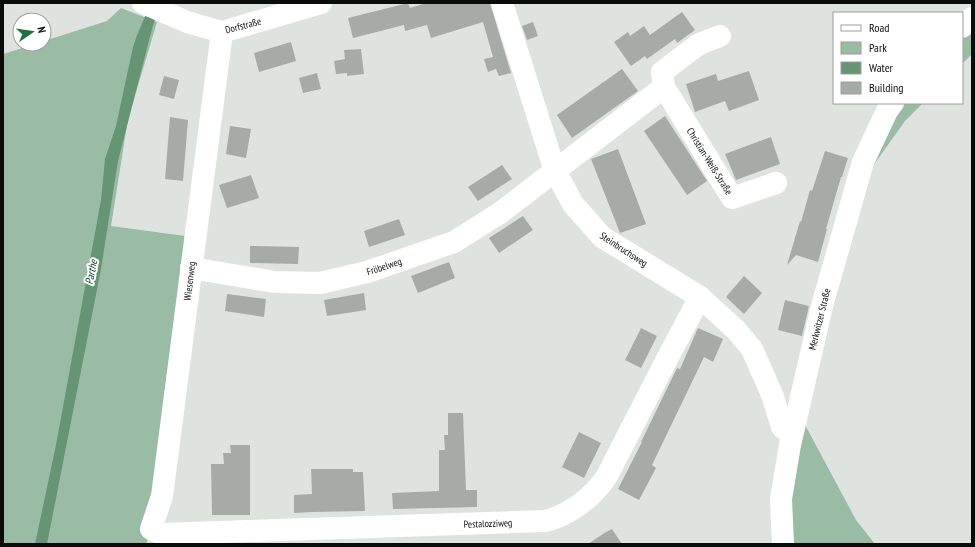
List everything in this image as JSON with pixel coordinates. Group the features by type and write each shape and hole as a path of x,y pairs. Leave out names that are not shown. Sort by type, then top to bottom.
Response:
{"street":[{"name":"Dorfstraße","path":"143,3 187,22 222,32 321,3"},
{"name":"Steinbruchsweg","path":"502,3 555,171 573,204 602,237 700,297 736,330 752,350 773,397 782,427 791,434"},
{"path":"963,27 972,18"},
{"name":"Wiesenweg","path":"151,529 162,496 222,32"},
{"path":"555,171 664,87 662,72 698,44 720,36"},
{"name":"Christian-Weiß-Straße","path":"664,87 732,198 776,183"},
{"name":"Merkwitzer Straße","path":"783,544 781,499 791,434 822,306 863,162 887,111 892,104"},
{"name":"Fröbelweg","path":"191,268 275,282 320,283 367,272 454,242 500,213 555,171"},
{"name":"Pestalozziweg","path":"151,529 162,534 545,521 554,518 583,502 599,488 607,476 700,297"}],"green space":[{"path":"121,8 157,22 128,119 111,226 185,236 148,525 147,544 3,544 3,54 12,51 52,52 52,38 107,21"},
{"path":"972,31 972,54 963,63 963,37"},
{"path":"900,104 922,104 905,121 865,177"},
{"path":"803,421 856,520 875,544 791,544 789,499"}],"water":[{"name":"Parthe","path":"151,3 162,3 153,25 118,161 101,269 47,544 35,544 56,445 101,200 105,159 116,126 133,47"}],"building":[{"path":"408,3 410,8 426,3 490,3 511,73 499,76 496,69 488,72 484,59 493,57 483,22 431,38 427,25 405,31 404,25 353,38 348,18"},
{"path":"682,12 695,30 677,43 675,39 647,59 645,56 631,66 614,42 628,32 630,36 644,26 650,35"},
{"path":"533,22 538,36 527,40 522,26"},
{"path":"291,42 296,61 259,72 254,53"},
{"path":"361,49 364,74 347,76 347,73 336,74 334,61 345,59 344,50"},
{"path":"622,69 638,91 572,138 557,115"},
{"path":"749,71 759,100 729,111 725,101 695,112 686,84 716,74 718,81"},
{"path":"317,73 321,89 303,93 299,78"},
{"path":"164,76 179,80 174,99 159,95"},
{"path":"665,116 707,181 687,195 644,131"},
{"path":"170,117 188,120 183,181 165,179"},
{"path":"230,126 251,129 246,158 226,154"},
{"path":"771,137 780,164 736,180 725,154"},
{"path":"618,149 646,224 620,233 591,159"},
{"path":"825,151 848,158 826,229 818,262 796,255 787,265 810,190 812,191"},
{"path":"502,165 512,179 478,201 468,187"},
{"path":"251,175 259,198 227,208 219,185"},
{"path":"523,216 533,230 499,253 489,238"},
{"path":"399,219 405,235 369,247 364,231"},
{"path":"250,246 299,247 298,264 250,263"},
{"path":"449,262 455,278 418,293 411,276"},
{"path":"744,276 762,293 744,314 726,297"},
{"path":"364,293 366,310 327,316 324,300"},
{"path":"227,294 266,299 264,317 225,311"},
{"path":"785,300 809,306 802,336 778,330"},
{"path":"641,328 657,336 641,368 625,360"},
{"path":"698,328 723,339 713,362 704,357 652,465 656,468 639,500 618,489 677,368 680,369"},
{"path":"448,413 463,413 466,490 477,490 477,507 393,509 392,493 439,491 439,450 445,450 444,435 448,435"},
{"path":"579,432 601,443 584,478 562,467"},
{"path":"230,445 250,445 250,515 212,515 211,464 224,464 223,453 231,453"},
{"path":"311,469 353,469 353,472 363,472 365,511 294,513 294,495 312,494"},
{"path":"612,529 622,544 588,544 606,532"}]}
